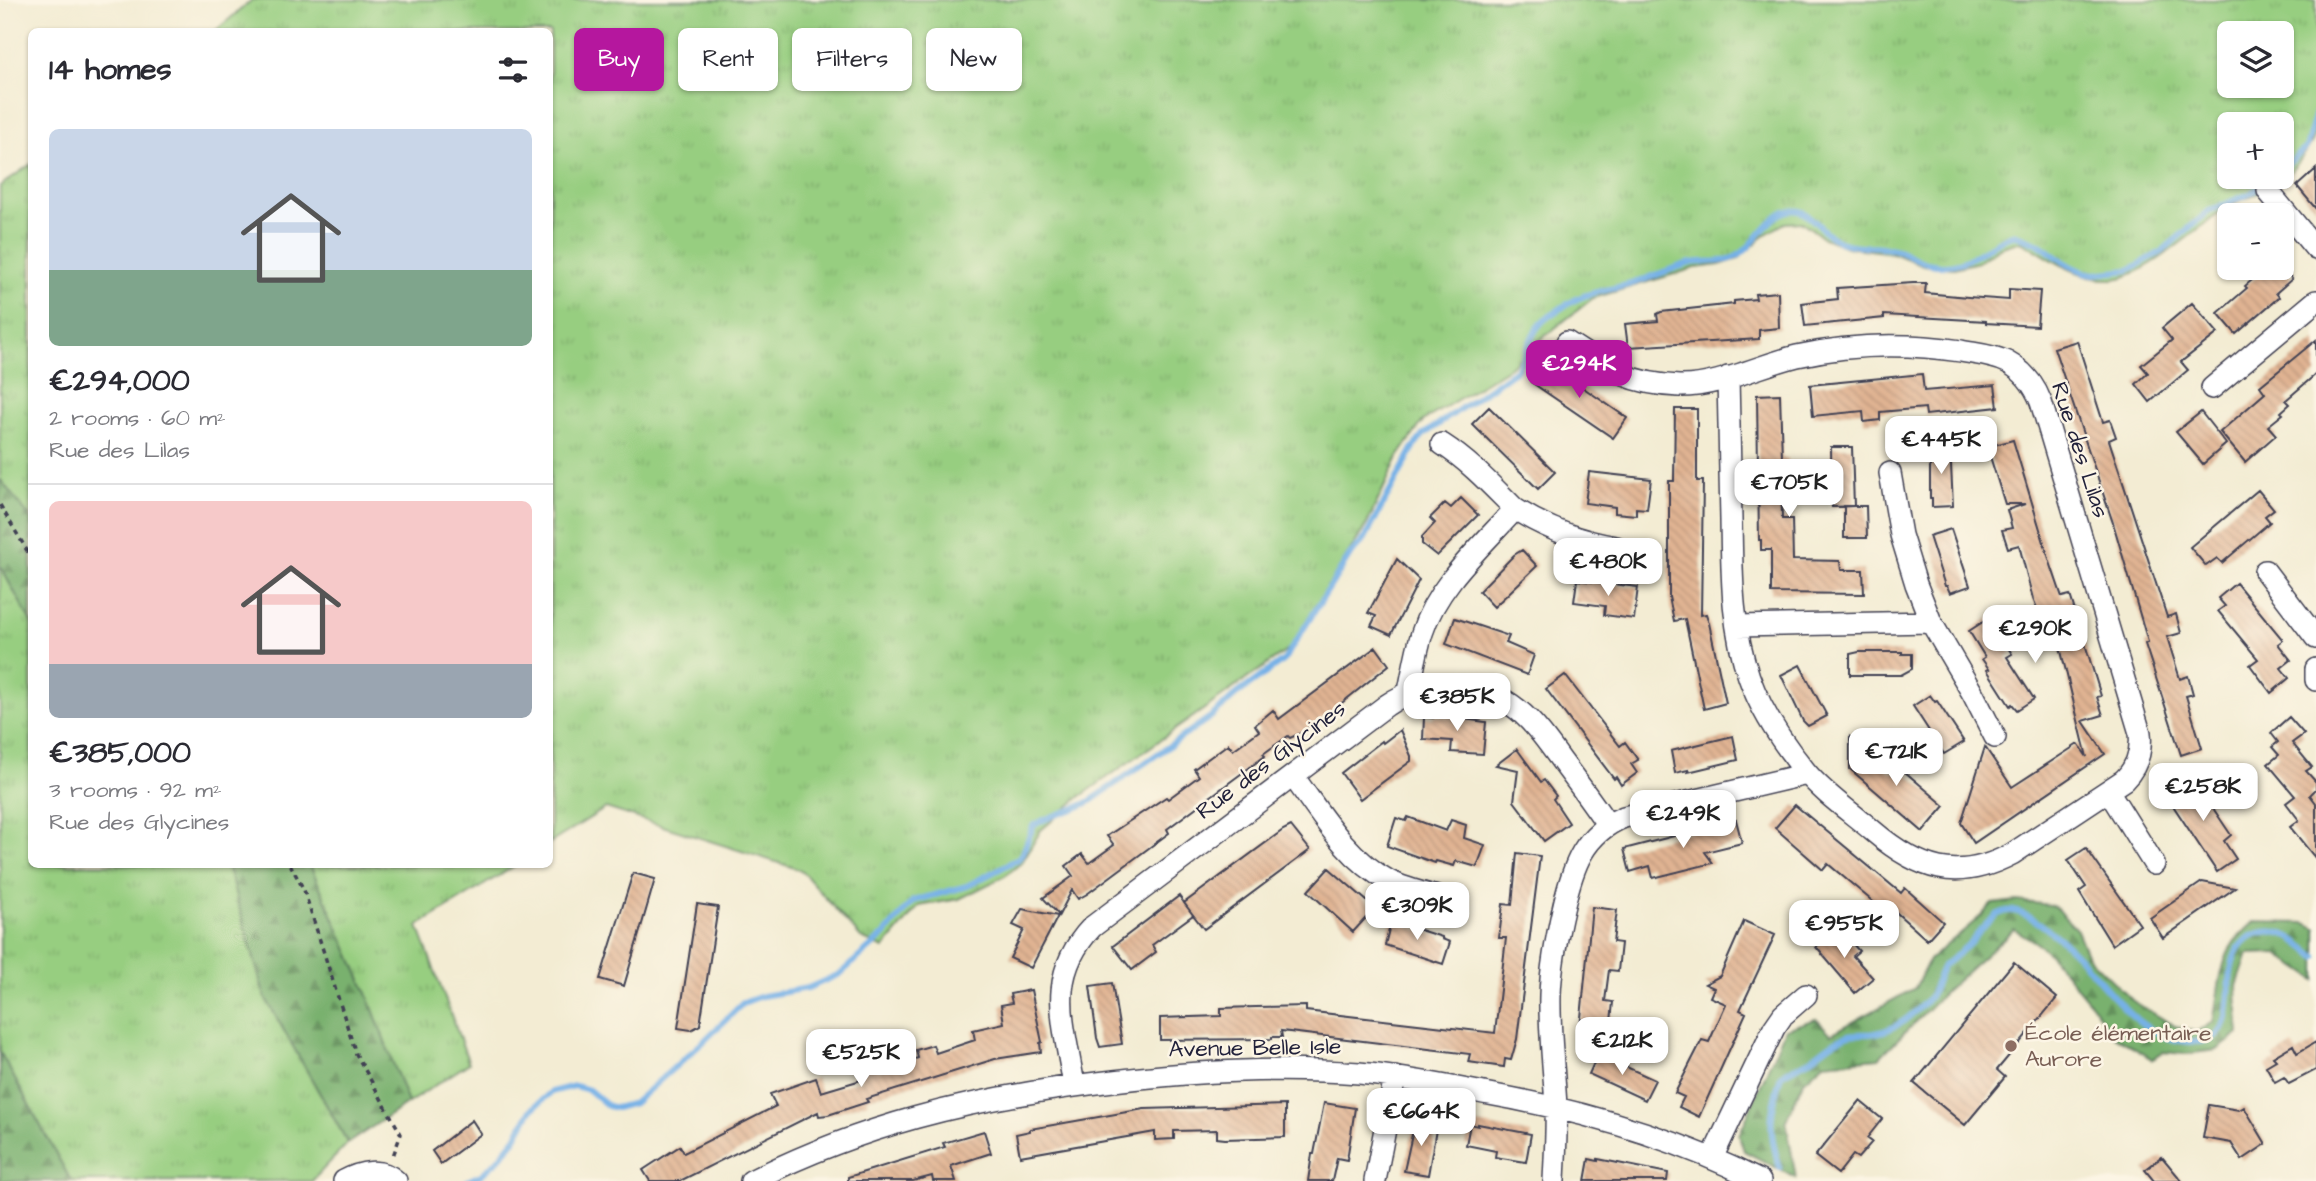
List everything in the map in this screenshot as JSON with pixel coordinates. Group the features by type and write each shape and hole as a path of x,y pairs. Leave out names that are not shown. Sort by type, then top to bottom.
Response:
{"street":[{"path":"2268,191 2316,249"},
{"path":"2212,388 2316,301"},
{"name":"Rue des Lilas","path":"1567,342 1604,367 1639,381 1682,386 1728,377 1801,355 1896,346 1988,356 2007,363 2026,376 2040,402 2140,733 2140,750 2129,775 2109,792 2012,854 1994,864 1959,871 1941,870 1907,856 1889,844 1807,774 1759,700 1746,665 1737,626 1732,571 1728,377"},
{"path":"1442,444 1478,471 1515,509 1573,538 1616,547"},
{"path":"1890,473 1901,536 1931,622 1995,737"},
{"path":"1409,691 1422,632 1431,611 1458,573 1515,509"},
{"path":"2265,571 2316,638"},
{"path":"1737,626 1931,622"},
{"path":"2316,669 2316,680"},
{"name":"Rue des Glycines","path":"1074,1086 1061,993 1070,955 1080,940 1092,927 1409,691 1437,686 1462,687 1494,694 1512,705 1536,726 1607,824"},
{"path":"1554,1181 1556,1107 1550,993 1558,930 1576,864 1585,848 1607,824 1624,817 1807,774"},
{"path":"1293,776 1336,834 1371,870 1401,885 1441,898"},
{"path":"2109,792 2154,864"},
{"path":"1712,1158 1773,1028 1783,1015 1806,995"},
{"name":"Avenue Belle Isle","path":"751,1181 808,1154 911,1117 979,1101 1172,1074 1258,1069 1395,1077 1556,1107 1654,1134 1760,1181"},
{"path":"1375,1181 1395,1077"},
{"path":"344,1181 363,1173 391,1177"}],"path":[{"path":"0,505 28,552"},
{"path":"292,868 304,890 356,1054 401,1134 391,1177"}],"green space":[{"path":"252,0 2316,0 2316,132 2310,145 2294,167 2294,112 2217,112 2217,189 2269,189 2235,203 2217,203 2217,215 2176,247 2143,268 2128,276 2101,279 2077,272 2021,241 1999,248 1978,262 1954,268 1923,265 1893,253 1847,247 1824,238 1802,222 1785,223 1766,234 1738,259 1695,268 1593,298 1510,367 1423,421 1398,457 1367,524 1289,649 1081,796 1041,830 1022,862 1005,876 959,899 919,906 884,948 861,938 801,870 606,808 553,841 553,28 219,28"},
{"path":"28,166 28,515 0,479 0,186"},
{"path":"0,479 28,515 28,617 0,566"},
{"path":"0,566 28,617 28,868 228,868 265,997 348,1143 312,1181 71,1181 0,1052"},
{"path":"228,868 311,868 366,991 408,1103 348,1143 265,997"},
{"path":"311,868 511,868 418,926 469,1063 408,1103 366,991"},
{"path":"2017,901 2055,907 2077,930 2088,957 2133,1001 2175,1026 2196,1032 2213,1022 2222,970 2229,951 2254,922 2306,923 2316,928 2316,980 2276,953 2248,954 2237,986 2239,1034 2217,1050 2185,1054 2163,1052 2152,1059 2111,1034 2096,1010 2052,957 2040,945 2014,929 1949,988 1879,1058 1824,1063 1803,1082 1786,1120 1796,1178 1744,1151 1739,1135 1785,1029 1816,1019 1831,1034 1915,988 1929,960 1992,904"},
{"path":"0,1052 71,1181 0,1181"}],"building":[{"path":"2316,169 2316,209 2297,186"},
{"path":"2252,280 2291,280 2276,293 2279,297 2236,334 2218,313 2247,288 2245,286"},
{"path":"1926,283 1925,293 2009,300 2009,289 2040,291 2037,326 1884,315 1884,318 1805,326 1802,303 1838,299 1837,288"},
{"path":"1778,292 1779,328 1759,330 1759,339 1628,347 1625,324 1658,321 1657,314 1661,312 1734,304 1734,301 1756,299 1755,294"},
{"path":"2192,303 2218,333 2181,362 2188,370 2150,402 2136,384 2148,373 2141,365 2172,340 2162,328"},
{"path":"2316,340 2316,374 2286,400 2290,404 2281,412 2283,414 2268,426 2276,435 2245,462 2220,432 2265,393 2260,386"},
{"path":"2077,341 2103,422 2110,420 2116,437 2109,440 2167,617 2176,614 2181,633 2167,637 2180,679 2188,676 2193,694 2186,696 2202,748 2181,755 2145,644 2148,642 2113,523 2054,348"},
{"path":"1546,362 1627,418 1613,438 1531,382"},
{"path":"1922,374 1924,391 1995,385 1998,407 1926,415 1925,408 1880,412 1880,420 1864,422 1863,411 1813,416 1810,385"},
{"path":"1780,394 1782,458 1788,458 1788,477 1781,477 1782,519 1792,519 1793,560 1840,561 1841,570 1863,570 1864,594 1771,593 1771,550 1761,550 1759,540 1757,395"},
{"path":"1489,407 1555,472 1538,489 1472,424"},
{"path":"1675,409 1697,409 1697,481 1703,481 1701,615 1706,614 1709,623 1726,703 1704,709 1685,619 1674,621 1669,597 1669,481 1674,481"},
{"path":"2201,412 2226,444 2203,464 2176,432"},
{"path":"2013,440 2062,597 2070,595 2101,696 2097,697 2103,715 2083,721 2105,754 1974,843 1961,823 1985,747 2012,787 2078,744 2087,757 2061,651 2051,622 2043,624 2033,599 2019,545 2008,548 2002,530 2012,528 2007,510 2025,504 2005,504 1987,447"},
{"path":"1950,445 1953,506 1932,507 1930,446"},
{"path":"1831,447 1852,447 1854,506 1832,507"},
{"path":"1589,472 1651,479 1647,509 1636,508 1636,515 1615,513 1615,507 1585,503"},
{"path":"2258,490 2274,509 2265,516 2270,522 2222,563 2217,558 2206,566 2190,547"},
{"path":"1461,498 1478,515 1437,556 1422,544 1422,537 1435,523 1430,518 1445,503 1451,508"},
{"path":"1844,506 1866,506 1867,538 1844,538"},
{"path":"1951,529 1970,586 1950,593 1945,586 1929,536"},
{"path":"1522,550 1537,566 1494,607 1479,591"},
{"path":"1397,559 1419,580 1391,635 1371,626 1376,616 1368,613"},
{"path":"1577,580 1638,587 1634,619 1604,615 1605,606 1574,602"},
{"path":"2236,583 2283,640 2278,644 2291,660 2281,668 2289,678 2271,693 2250,665 2258,659 2218,611 2225,606 2218,598"},
{"path":"1455,618 1509,636 1506,643 1534,655 1527,675 1446,644"},
{"path":"1989,618 2012,654 2007,657 2034,699 2017,710 2012,704 2010,706 1987,670 1989,669 1982,659 1985,657 1969,631"},
{"path":"1376,647 1389,665 1333,710 1299,734 1290,738 1288,736 1263,754 1265,756 1167,829 1169,833 1087,894 1078,899 1072,890 1059,915 1043,898 1073,876 1066,866 1082,854 1089,863 1114,845 1107,836 1166,797 1168,799 1199,776 1194,769 1228,744 1233,750 1259,731 1255,725 1273,710 1279,719"},
{"path":"1850,654 1912,654 1912,669 1901,675 1850,675"},
{"path":"1800,665 1827,716 1808,726 1781,675"},
{"path":"1565,675 1620,746 1625,742 1638,760 1631,764 1637,773 1621,785 1546,689"},
{"path":"1930,695 1937,701 1964,742 1944,754 1913,706"},
{"path":"1433,715 1486,722 1483,754 1451,752 1452,741 1423,739 1424,717 1433,718"},
{"path":"2289,717 2304,734 2292,743 2312,767 2306,771 2316,782 2316,789 2310,795 2316,803 2316,859 2290,827 2299,820 2286,803 2295,796 2268,764 2279,755 2272,747 2278,742 2271,733"},
{"path":"1400,730 1411,761 1360,799 1341,773"},
{"path":"1733,736 1738,760 1675,773 1671,751"},
{"path":"1850,737 1892,773 1898,766 1945,806 1923,832 1850,769"},
{"path":"1517,749 1541,782 1544,780 1556,796 1553,799 1569,823 1544,841 1514,801 1518,770 1496,765"},
{"path":"2192,777 2231,835 2224,841 2236,859 2217,872 2166,795"},
{"path":"1795,805 1901,893 1905,888 1943,922 1927,940 1889,906 1884,911 1828,864 1823,870 1775,828"},
{"path":"1408,817 1446,831 1451,820 1466,825 1464,838 1485,845 1477,867 1456,861 1454,866 1436,861 1435,863 1387,846 1396,818 1406,821"},
{"path":"1736,820 1742,843 1705,852 1713,863 1653,878 1650,866 1630,872 1624,849"},
{"path":"1291,826 1310,850 1204,929 1184,903"},
{"path":"2086,848 2140,925 2112,945 2079,892 2086,887 2068,860"},
{"path":"1517,853 1540,856 1517,1039 1511,1060 1505,1059 1504,1067 1468,1062 1470,1054 1281,1031 1282,1037 1272,1039 1160,1040 1160,1018 1221,1016 1221,1008 1256,1007 1306,1006 1306,1011 1495,1033 1506,938 1499,938 1503,904 1512,905"},
{"path":"1329,868 1374,909 1353,932 1308,891"},
{"path":"633,873 655,879 624,986 600,979"},
{"path":"2202,882 2235,888 2163,938 2150,918"},
{"path":"1179,896 1193,915 1152,945 1156,952 1132,970 1113,946"},
{"path":"697,904 718,907 700,1025 691,1030 678,1028"},
{"path":"1592,907 1617,910 1613,942 1621,943 1618,971 1609,970 1605,1001 1613,1002 1610,1032 1580,1028"},
{"path":"1022,909 1058,916 1031,968 1010,958 1024,930 1013,925"},
{"path":"1391,921 1450,942 1443,964 1385,945"},
{"path":"1744,921 1775,935 1740,1010 1746,1013 1699,1117 1679,1107 1684,1097 1675,1093 1702,1040 1709,1042 1726,1004 1710,997 1714,988 1705,984 1720,976"},
{"path":"1838,927 1859,951 1853,956 1873,978 1855,993 1816,947"},
{"path":"2014,962 2057,998 1997,1070 2005,1077 1965,1125 1914,1083"},
{"path":"1112,983 1122,1044 1100,1047 1090,986"},
{"path":"1031,990 1042,1042 1041,1052 995,1059 866,1099 868,1102 828,1115 819,1116 818,1112 680,1181 650,1181 643,1170 680,1146 684,1153 776,1106 770,1094 816,1078 821,1092 861,1080 857,1068 875,1062 878,1071 918,1058 916,1050 933,1045 936,1053 975,1040 973,1030 1004,1023 1001,1005 1012,1003 1010,994"},
{"path":"2316,1042 2316,1070 2289,1084 2284,1077 2275,1082 2266,1066 2276,1060 2273,1057 2293,1045 2297,1053"},
{"path":"1598,1054 1655,1080 1645,1100 1589,1074"},
{"path":"1860,1101 1882,1119 1867,1138 1872,1142 1858,1158 1853,1155 1838,1174 1815,1156"},
{"path":"1324,1103 1355,1108 1347,1160 1337,1158 1332,1181 1308,1181 1312,1154"},
{"path":"1285,1105 1285,1137 1225,1139 1217,1138 1217,1130 1174,1131 1174,1139 1155,1140 1155,1132 1020,1156 1016,1134 1030,1129 1144,1109"},
{"path":"2209,1105 2239,1110 2244,1107 2266,1144 2242,1160 2231,1143 2203,1138"},
{"path":"472,1120 481,1134 441,1164 432,1151"},
{"path":"1415,1121 1437,1124 1428,1175 1404,1171"},
{"path":"1470,1124 1531,1134 1526,1162 1495,1157 1496,1151 1466,1145"},
{"path":"984,1131 991,1153 951,1166 956,1181 933,1181 932,1176 913,1181 848,1181 848,1177 945,1147 943,1143"},
{"path":"2162,1157 2182,1181 2154,1181 2145,1170"},
{"path":"1589,1159 1668,1173 1667,1181 1585,1181"}],"waterway":[{"path":"2294,158 2306,148 2316,113"},
{"path":"467,1181 481,1175 496,1162 515,1139 531,1110 551,1092 575,1086 589,1090 608,1106 616,1108 634,1103 743,1003 762,996 808,988 840,974 883,936 913,901 967,886 1018,859 1033,826 1092,800 1212,716 1284,660 1350,555 1364,540 1423,435 1516,370 1542,322 1574,301 1691,263 1724,261 1736,257 1748,248 1774,218 1790,211 1804,213 1840,242 1893,249 1927,263 1941,265 1963,261 2014,234 2037,243 2084,272 2094,274 2129,270 2161,252 2209,211 2256,189"},
{"path":"1780,1168 1771,1122 1781,1075 1844,1037 1884,1031 1904,1020 1930,996 1944,965 1970,944 1990,921 2004,912 2016,912 2049,930 2079,957 2132,1015 2145,1026 2175,1040 2201,1042 2212,1038 2221,1030 2226,1018 2232,964 2244,941 2265,932 2281,933 2316,957"}],"place":[{"name":"École élémentaire Aurore","path":"2011,1046"}]}
